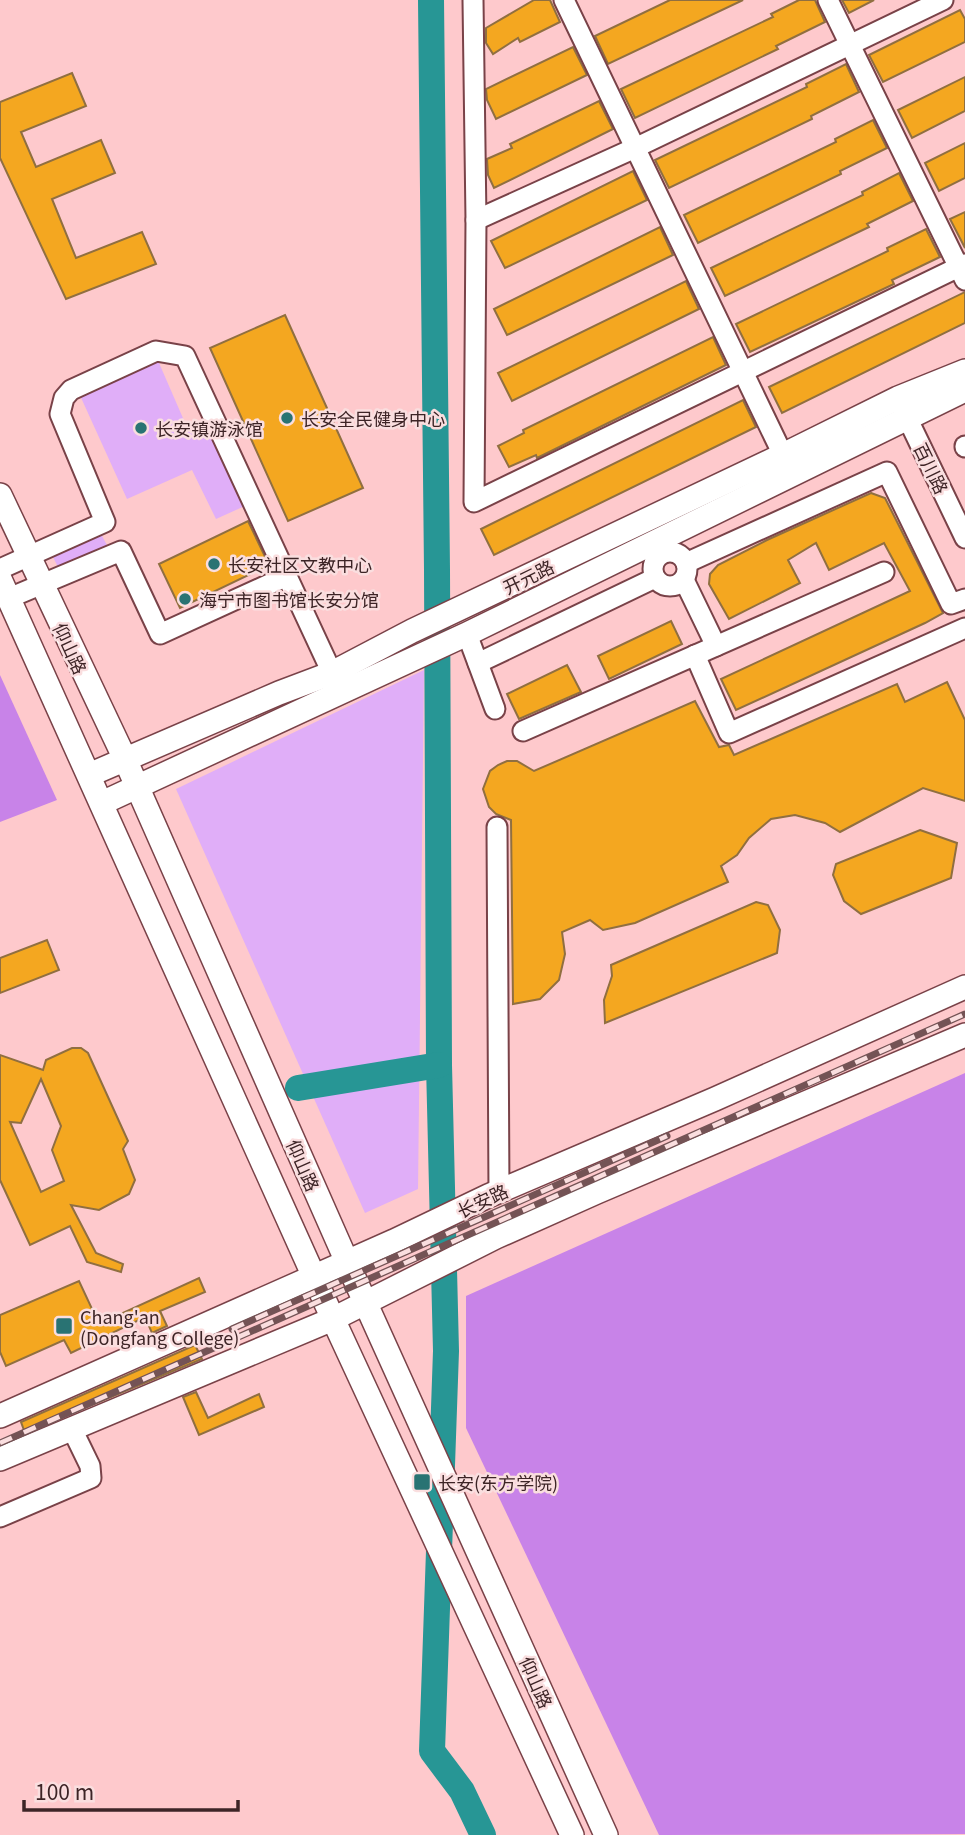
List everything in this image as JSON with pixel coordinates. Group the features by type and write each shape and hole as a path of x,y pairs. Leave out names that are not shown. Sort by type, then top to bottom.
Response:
{"main road":[{"name":"开元路","path":"137,788 659,547 965,371"},
{"name":"开元路","path":"89,775 332,673 412,631 783,455 903,408 965,390"},
{"name":"仰山路","path":"0,495 125,759 290,1135 606,1835"},
{"name":"仰山路","path":"4,588 333,1319 572,1835"},
{"path":"102,803 137,788"},
{"name":"长安路","path":"0,1416 394,1241 493,1194 965,988"},
{"path":"0,1460 333,1319 496,1237 965,1035"}],"street":[{"path":"473,0 476,220 474,502 743,372 963,271 828,0"},
{"path":"564,0 783,455"},
{"path":"476,220 635,148 943,0"},
{"path":"285,572 287,576 160,634 105,522 60,414 64,398 71,390 156,351 185,356 332,673"},
{"name":"百川路","path":"903,408 964,533"},
{"path":"965,599 951,604 887,472 682,576 663,586 653,573 654,561 659,547 684,558 682,576 729,733 965,628"},
{"path":"0,569 105,522"},
{"path":"4,588 42,586 121,551"},
{"path":"523,731 884,572"},
{"path":"478,663 655,578"},
{"path":"460,637 478,663 495,709"},
{"path":"493,1194 497,827"},
{"path":"0,1517 90,1478 90,1466 72,1429"}],"shaded area":[{"name":"长安镇游泳馆","path":"156,356 189,432 209,423 247,505 216,519 192,470 127,499 78,391"},
{"path":"101,534 108,547 60,571 53,557"},
{"path":"424,670 418,1189 365,1213 176,789"},
{"path":"0,675 57,800 0,822"},
{"path":"965,1073 965,1834 659,1835 466,1428 466,1296"}],"building":[{"path":"534,0 550,0 560,22 520,42 518,38 493,54 486,43 486,28"},
{"path":"670,0 743,0 608,64 595,36"},
{"path":"799,0 815,0 825,22 776,46 778,49 635,118 621,89 773,17 771,14"},
{"path":"842,0 874,0 849,13"},
{"path":"960,10 965,19 965,42 883,82 869,55"},
{"path":"573,47 587,75 496,119 487,100 486,89"},
{"path":"846,64 859,92 811,116 812,119 669,188 655,160 807,87 806,84"},
{"path":"72,73 86,106 21,132 36,167 101,140 115,173 52,199 76,258 142,232 156,264 66,299 0,158 0,102"},
{"path":"965,77 965,111 912,138 898,110"},
{"path":"599,101 613,129 494,188 488,175 487,159 512,148 510,144"},
{"path":"873,120 887,148 840,171 841,174 698,243 684,215 836,142 835,139"},
{"path":"965,143 965,178 939,191 925,163"},
{"path":"633,171 647,200 505,268 491,241"},
{"path":"899,173 913,201 867,224 869,227 725,296 711,268 863,195 862,192"},
{"path":"965,212 965,248 950,219"},
{"path":"660,227 673,255 507,335 494,309"},
{"path":"926,229 940,257 892,280 894,284 750,352 736,324 888,251 887,248"},
{"path":"686,281 699,309 512,401 498,373"},
{"path":"965,292 965,323 782,413 769,387"},
{"name":"长安全民健身中心","path":"285,315 363,488 288,521 210,348"},
{"path":"713,337 726,365 537,458 536,455 509,467 498,446 524,433 523,430"},
{"path":"743,400 756,427 494,555 481,529"},
{"path":"871,493 885,498 943,613 736,710 721,679 910,591 884,543 829,570 816,543 788,560 800,583 729,619 709,584 710,574 718,565 767,540"},
{"name":"长安社区文教中心","path":"248,521 269,565 180,608 159,564"},
{"path":"671,621 682,644 609,679 598,656"},
{"path":"567,665 581,692 519,719 507,694"},
{"path":"947,682 965,720 965,801 923,788 840,832 825,823 795,815 771,819 749,838 737,855 721,866 728,882 635,923 603,930 590,920 562,932 565,954 559,980 540,999 513,1004 511,820 496,814 489,807 483,789 490,771 498,765 517,761 534,771 695,701 719,747 729,745 734,755 897,684 905,702"},
{"path":"920,830 957,843 951,878 861,914 844,901 833,875 836,864"},
{"path":"756,902 768,905 780,930 777,953 605,1023 604,1000 612,976 611,965"},
{"path":"47,940 59,970 0,993 0,958"},
{"path":"72,1048 81,1048 88,1053 128,1141 123,1149 135,1180 129,1194 99,1210 71,1205 96,1253 123,1264 121,1272 87,1262 70,1226 30,1245 0,1180 0,1055 43,1070 46,1060","holes":["41,1079 61,1126 52,1150 64,1181 41,1192 10,1122 21,1123"]},
{"path":"199,1278 205,1292 160,1311 167,1326 152,1333 145,1317 71,1353 64,1340 6,1366 0,1352 0,1315 79,1281 99,1324"},
{"path":"195,1345 202,1359 25,1433 21,1422"},
{"path":"196,1392 208,1418 259,1394 264,1407 199,1435 183,1397"}],"waterway":[{"path":"431,0 439,1065 446,1351 432,1751 462,1791 483,1835"},
{"path":"298,1088 439,1065"}],"railway":[{"path":"0,1443 965,1014"},
{"path":"232,1329 667,1136"}],"place":[{"name":"长安全民健身中心","path":"287,418"},
{"name":"长安镇游泳馆","path":"141,428"},
{"name":"长安社区文教中心","path":"214,564"},
{"name":"海宁市图书馆长安分馆","path":"185,599"},
{"name":"Chang'an (Dongfang College)","path":"64,1326"},
{"name":"长安(东方学院)","path":"422,1482"}]}
